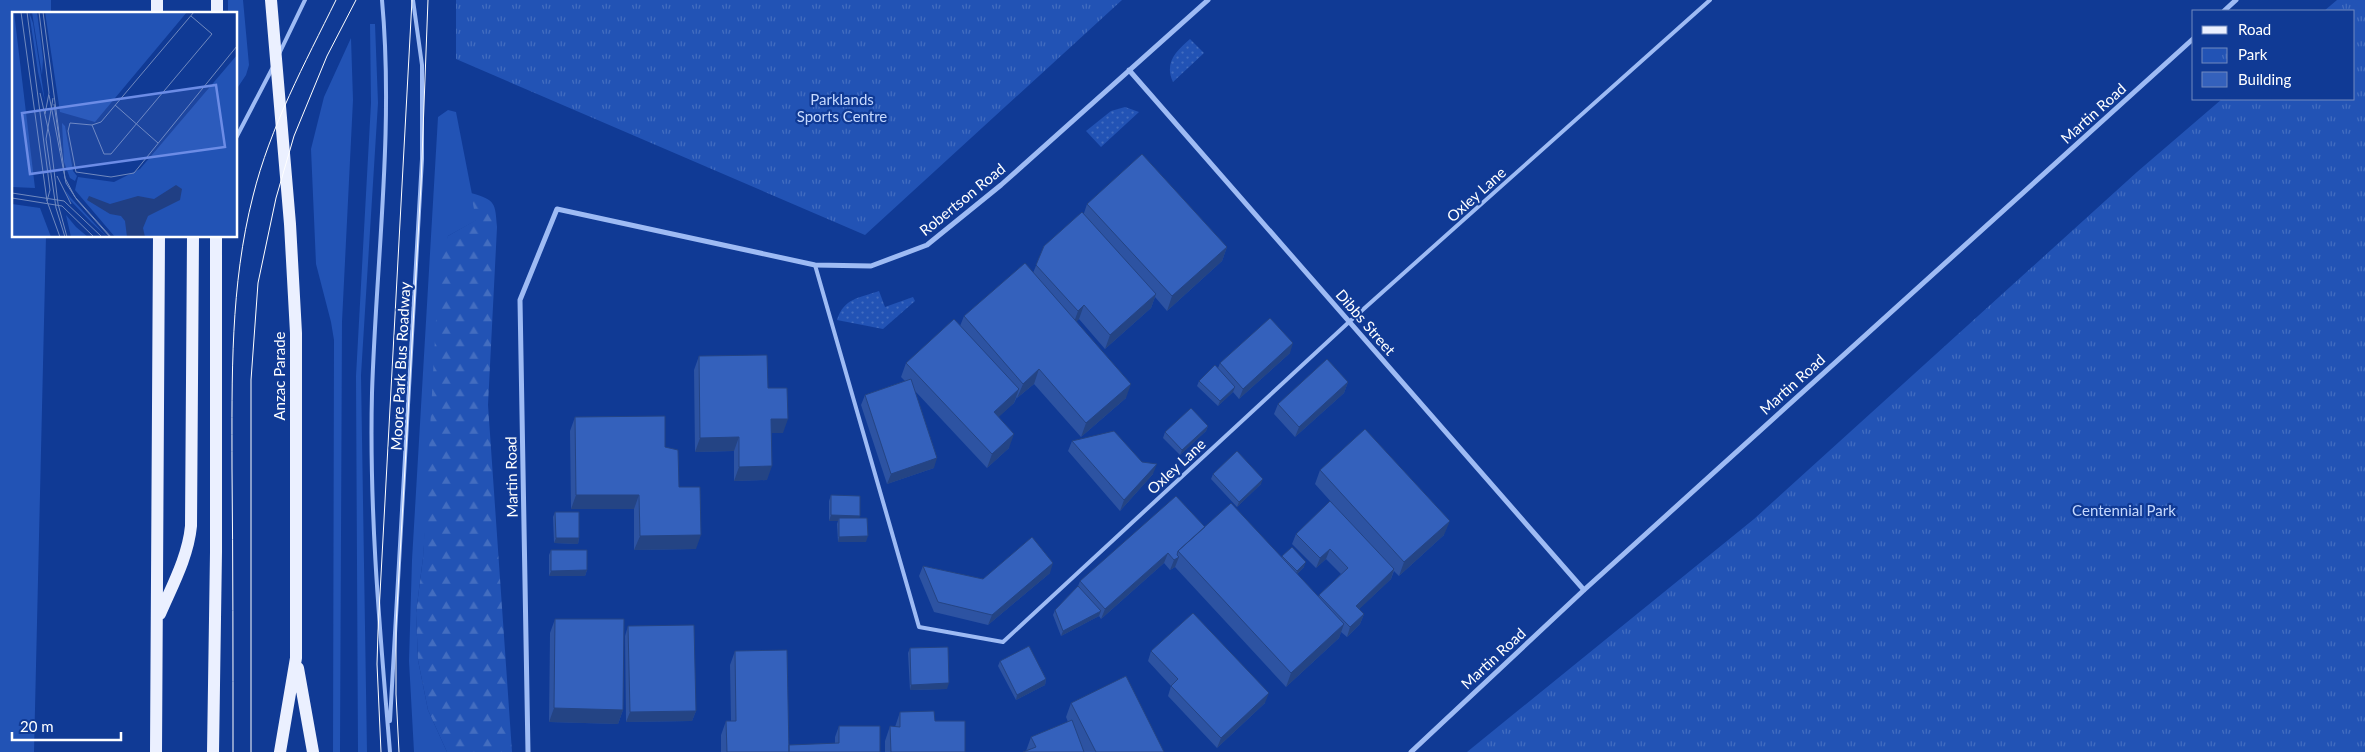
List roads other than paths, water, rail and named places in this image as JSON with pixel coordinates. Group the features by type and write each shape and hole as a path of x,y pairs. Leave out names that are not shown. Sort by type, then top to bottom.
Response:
{"main road":[{"name":"Anzac Parade","path":"271,0 290,224 296,333 296,658 280,752"},
{"path":"156,752 158,238"},
{"path":"158,618 190,538 193,238"},
{"path":"213,752 216,532 216,238"},
{"path":"296,658 313,752"}],"street":[{"name":"Robertson Road","path":"557,209 815,265 871,266 927,245 1001,185 1208,0"},
{"path":"2225,10 2236,0"},
{"name":"Martin Road","path":"1411,752 1584,590 2192,40"},
{"name":"Dibbs Street","path":"1129,70 1584,590"},
{"name":"Martin Road","path":"528,752 520,300 557,209"}],"lane":[{"path":"238,134 305,0"},
{"name":"Moore Park Bus Roadway","path":"382,0 386,46 386,92 375,326 372,472 376,575 390,752"},
{"name":"Moore Park Bus Roadway","path":"389,733 422,167 422,74 417,17 413,0"},
{"name":"Oxley Lane","path":"815,265 919,627 1003,642 1349,322 1710,0"}],"tram line":[{"path":"233,752 232,400 234,332 240,264 253,196 269,145 289,96 336,0"},
{"path":"251,752 251,380 258,283 276,198 294,136 327,56 356,0"},
{"path":"381,752 377,664 378,631 412,0"},
{"path":"399,752 396,694 396,626 421,184 428,0"}],"park label":[{"name":"Parklands Sports Centre","path":"842,108"},
{"name":"Centennial Park","path":"2124,510"}]}
